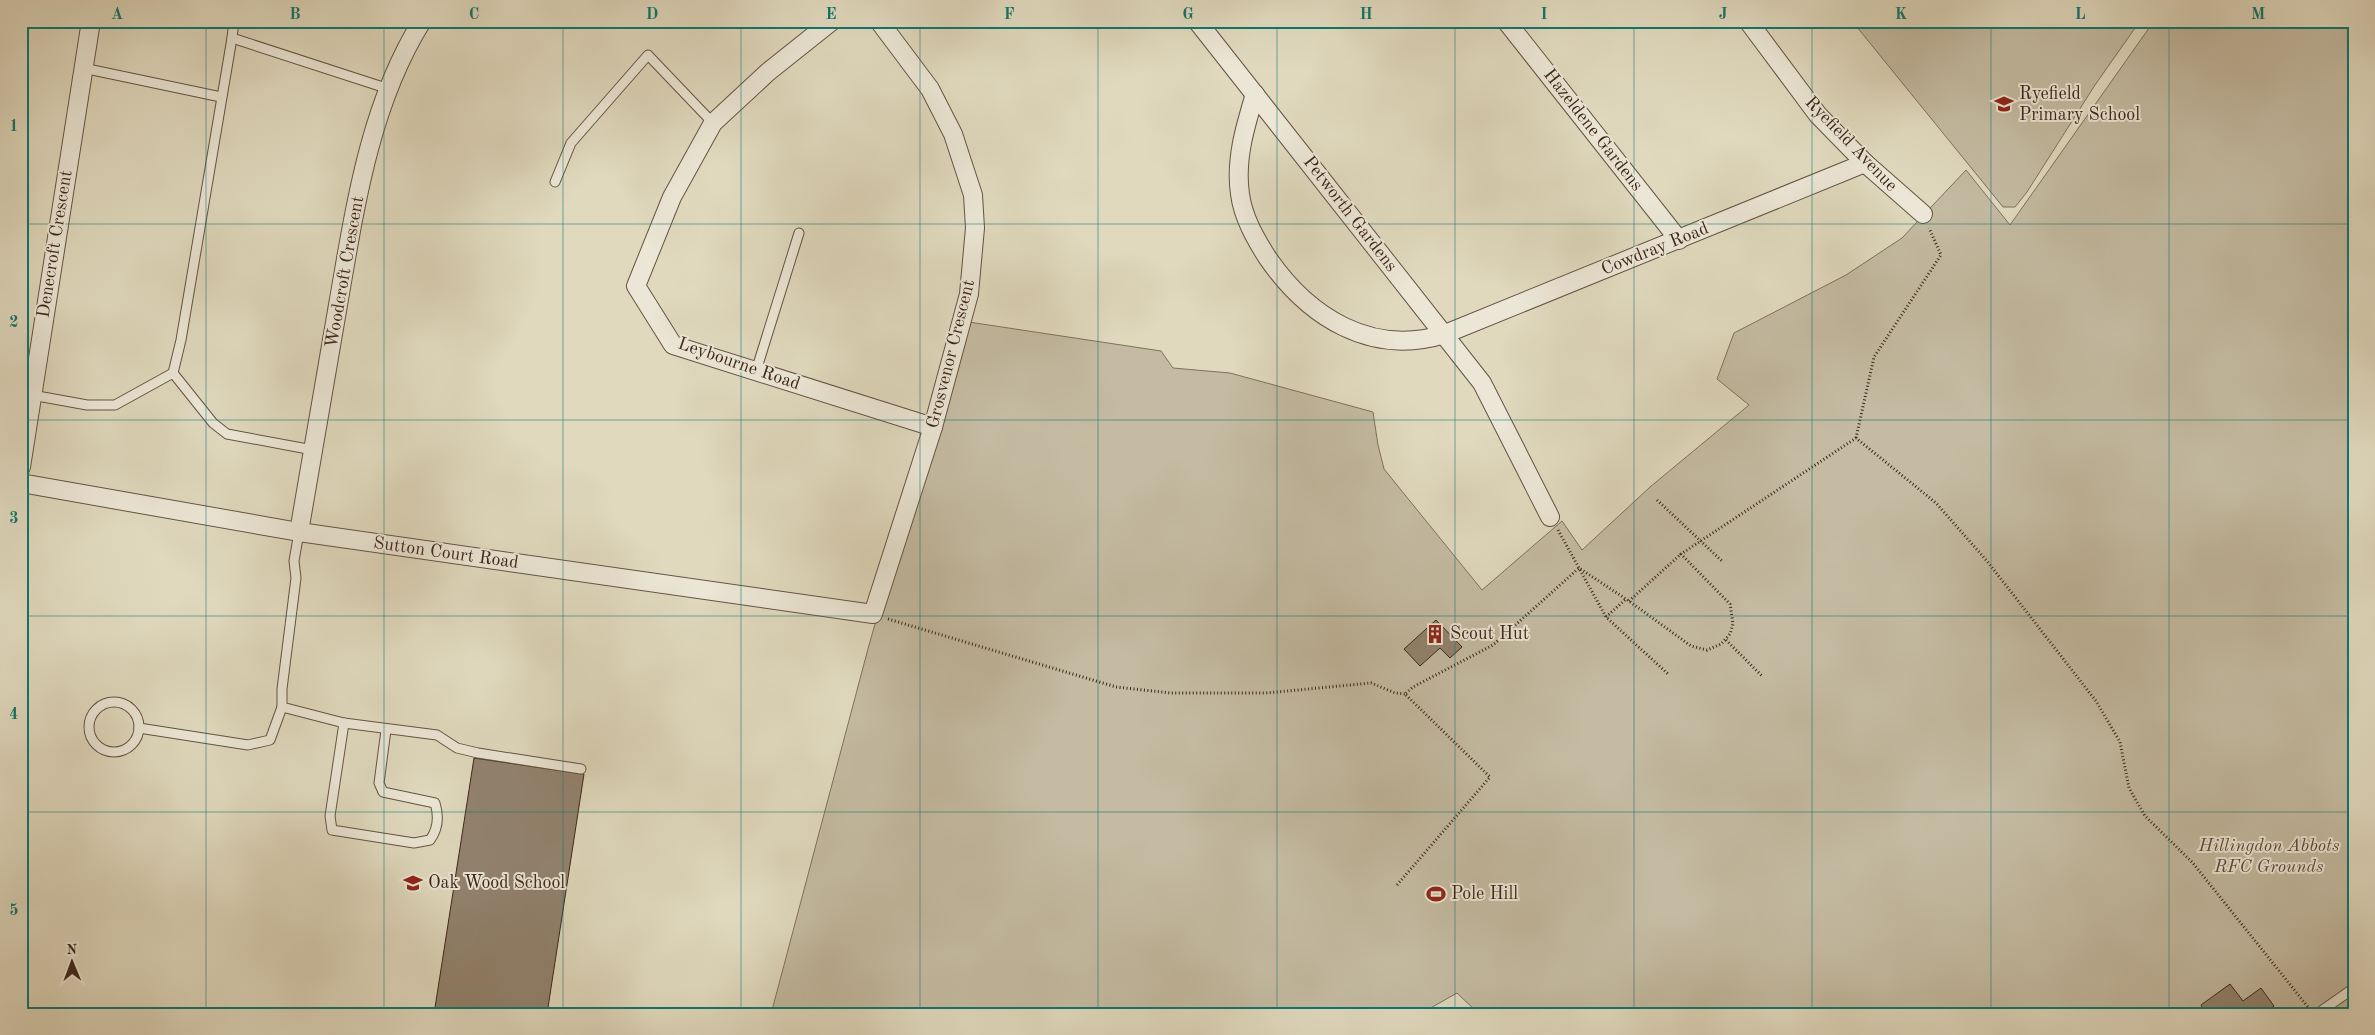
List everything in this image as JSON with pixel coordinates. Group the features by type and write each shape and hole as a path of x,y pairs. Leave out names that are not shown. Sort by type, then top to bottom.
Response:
{"street":[{"name":"Denecroft Crescent","path":"21,467 91,21"},
{"name":"Woodcroft Crescent","path":"299,532 352,227 375,123 404,50 422,21"},
{"name":"Leybourne Road","path":"832,21 768,72 713,123 672,197 636,286 673,345 933,427"},
{"name":"Grosvenor Crescent","path":"872,614 933,427 969,294 975,228 973,195 953,134 930,89 879,21"},
{"name":"Petworth Gardens","path":"1197,21 1482,383 1550,517"},
{"name":"Hazeldene Gardens","path":"1506,21 1679,240"},
{"name":"Ryefield Avenue","path":"1748,21 1818,115 1865,163 1923,214"},
{"path":"1255,94 1243,131 1238,164 1240,195 1248,222 1280,275 1301,298 1326,317 1359,333 1392,341 1421,341 1445,334"},
{"name":"Cowdray Road","path":"1445,334 1865,163"},
{"name":"Sutton Court Road","path":"21,483 299,532 872,614"}],"lane":[{"path":"32,395 87,405 115,405 173,373 181,340 234,21"},
{"path":"232,38 389,89"},
{"path":"555,182 571,143 648,55 713,123"},
{"path":"83,68 222,97"},
{"path":"756,371 799,233"},
{"path":"173,373 213,423 227,434 313,450"},
{"path":"139,728 248,745 270,740 282,707 282,689 296,578 294,561 299,532"},
{"path":"114,702 122,704 134,713 139,728 132,744 118,752 101,749 90,737 88,728 89,720 98,707 114,702"},
{"path":"282,707 386,730 406,730 437,735 457,748 581,769"},
{"path":"344,722 330,816 332,830 414,843 430,840 435,833 438,812 434,803 382,792 379,783 386,730"},
{"path":"2317,1014 2354,988"}],"path":[{"path":"1606,617 1699,541 1856,438 1874,357 1941,255 1923,214"},
{"path":"1856,438 1936,503 1987,561 2096,700 2120,742 2130,788 2145,816 2192,862 2313,1014"},
{"path":"1657,500 1699,541 1724,562"},
{"path":"1550,517 1606,617 1668,674"},
{"path":"1579,568 1691,646 1707,650 1726,640 1733,624 1730,604 1681,554"},
{"path":"1405,694 1413,686 1493,645 1579,568"},
{"path":"872,614 1116,687 1171,693 1266,693 1371,683 1395,693 1405,694 1490,777 1396,886"},
{"path":"1726,640 1762,676"}],"green space":[{"name":"Ryefield Primary School","path":"1852,21 2140,21 2095,85 2027,192 2015,207 2003,207"},
{"name":"Hillingdon Abbots RFC Grounds","path":"2154,21 2354,21 2354,1014 1479,1014 1457,993 1420,1014 771,1014 869,645 962,321 1161,351 1173,368 1230,373 1373,412 1384,469 1482,590 1562,521 1582,550 1650,487 1749,405 1717,379 1734,333 1846,275 1902,238 1966,170 2010,225"}],"building":[{"name":"Scout Hut","path":"1436,620 1462,647 1450,658 1440,648 1420,666 1404,649"},
{"path":"474,758 584,774 547,1014 434,1014"},
{"path":"2230,984 2243,1001 2261,988 2274,1006 2263,1014 2206,1014 2201,1005"}],"place":[{"name":"Ryefield Primary School","path":"2004,104"},
{"name":"Scout Hut","path":"1435,634"},
{"name":"Oak Wood School","path":"413,883"},
{"name":"Pole Hill","path":"1436,894"}]}
